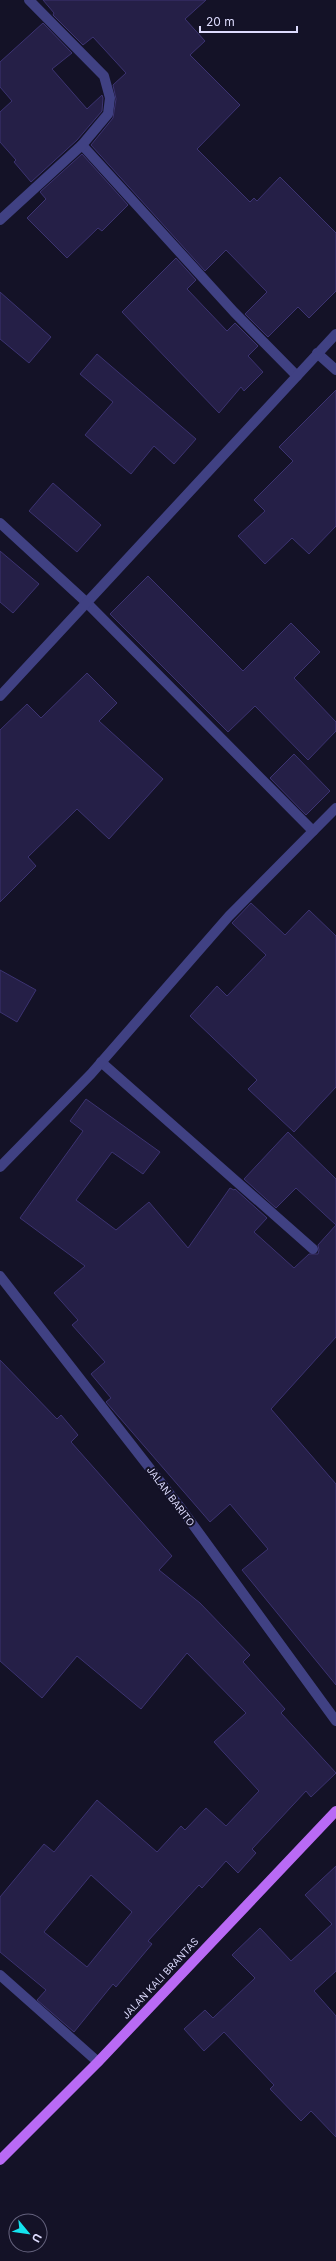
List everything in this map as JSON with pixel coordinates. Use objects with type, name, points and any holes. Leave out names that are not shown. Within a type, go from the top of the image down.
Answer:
[{"type":"main road","name":"JALAN KALI BRANTAS","points":[[0,2160],[98,2062],[336,1811]]},
{"type":"street","points":[[0,220],[82,145],[108,114],[110,98],[104,76],[29,0]]},
{"type":"street","points":[[82,145],[234,312],[297,376]]},
{"type":"street","points":[[0,696],[336,334]]},
{"type":"street","points":[[317,353],[336,370]]},
{"type":"street","points":[[0,523],[86,602],[313,831]]},
{"type":"street","points":[[0,1167],[101,1062],[229,916],[336,808]]},
{"type":"street","points":[[101,1062],[313,1249]]},
{"type":"street","name":"JALAN BARITO","points":[[0,1276],[180,1508],[336,1721]]},
{"type":"street","points":[[0,1975],[98,2062]]},
{"type":"building","points":[[43,0],[206,0],[185,19],[205,41],[190,55],[240,105],[197,149],[250,202],[254,198],[257,201],[280,177],[336,233],[336,291],[309,318],[298,307],[268,337],[245,314],[267,292],[226,250],[205,271],[91,145],[113,118],[116,99],[113,85],[126,73],[93,37],[83,45],[53,15],[54,13]]},
{"type":"building","points":[[43,23],[72,53],[52,69],[87,109],[102,95],[103,98],[102,111],[77,140],[31,182],[14,162],[16,160],[0,142],[0,112],[12,101],[0,87],[0,62]]},
{"type":"building","points":[[82,154],[128,205],[102,231],[98,228],[67,258],[27,218],[46,199],[40,192]]},
{"type":"building","points":[[176,258],[196,280],[187,289],[227,331],[235,323],[258,346],[248,356],[263,372],[244,391],[241,387],[219,413],[122,312]]},
{"type":"building","points":[[0,292],[51,337],[29,363],[0,339]]},
{"type":"building","points":[[97,354],[196,439],[174,464],[154,446],[131,474],[85,435],[113,402],[80,374]]},
{"type":"building","points":[[336,390],[336,526],[309,554],[292,538],[265,564],[238,536],[265,511],[254,500],[293,461],[279,447]]},
{"type":"building","points":[[53,483],[101,525],[77,552],[29,511]]},
{"type":"building","points":[[0,551],[39,584],[13,613],[0,602]]},
{"type":"building","points":[[148,576],[243,671],[291,623],[320,652],[294,678],[336,722],[336,731],[308,760],[255,706],[228,732],[110,614]]},
{"type":"building","points":[[87,673],[117,703],[99,721],[163,779],[109,839],[77,809],[28,857],[36,866],[0,902],[0,730],[27,704],[41,718]]},
{"type":"building","points":[[294,754],[330,791],[306,815],[270,778]]},
{"type":"building","points":[[251,903],[285,935],[309,910],[336,936],[336,1087],[294,1132],[248,1089],[257,1080],[190,1016],[217,986],[227,996],[266,955],[232,923]]},
{"type":"building","points":[[0,970],[36,990],[17,1022],[0,1012]]},
{"type":"building","points":[[86,1099],[160,1152],[143,1174],[112,1152],[76,1200],[116,1230],[149,1202],[188,1248],[230,1188],[235,1189],[267,1218],[254,1232],[294,1268],[309,1254],[318,1254],[318,1245],[336,1225],[336,1337],[271,1409],[336,1484],[336,1685],[242,1570],[268,1549],[230,1504],[210,1522],[106,1402],[111,1398],[91,1374],[105,1362],[72,1325],[78,1320],[54,1293],[85,1266],[20,1218],[83,1131],[70,1121]]},
{"type":"building","points":[[288,1132],[336,1179],[336,1225],[296,1188],[276,1208],[244,1179]]},
{"type":"building","points":[[0,1360],[57,1419],[61,1415],[78,1435],[71,1442],[172,1556],[159,1570],[200,1603],[250,1655],[243,1662],[285,1709],[281,1713],[336,1773],[311,1797],[306,1791],[252,1849],[256,1853],[238,1873],[226,1861],[202,1888],[199,1885],[148,1941],[152,1944],[116,1987],[113,1984],[74,2032],[37,2000],[46,1990],[0,1952],[0,1897],[44,1844],[54,1852],[97,1800],[157,1852],[181,1826],[185,1830],[206,1808],[226,1826],[259,1791],[214,1742],[246,1713],[187,1653],[141,1709],[77,1656],[42,1698],[0,1661]],"holes":[[[91,1875],[132,1912],[87,1967],[44,1932]]]},
{"type":"building","points":[[336,1866],[336,1971],[314,1991],[336,2016],[336,2137],[311,2111],[301,2121],[270,2089],[274,2085],[224,2032],[204,2051],[184,2029],[205,2010],[213,2018],[255,1978],[232,1955],[260,1928],[291,1961],[332,1924],[305,1895]]}]
